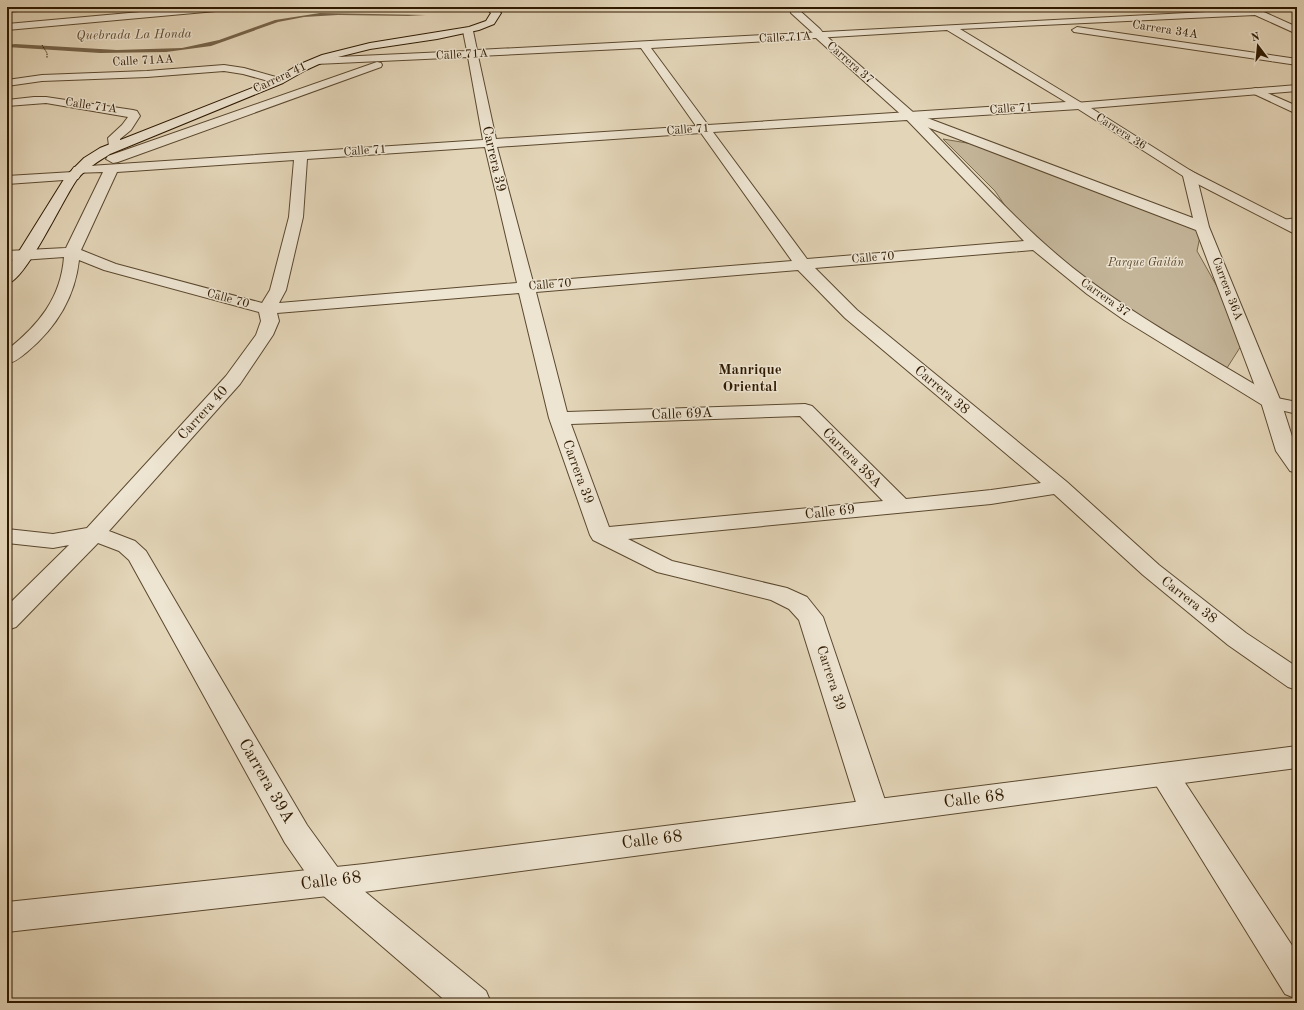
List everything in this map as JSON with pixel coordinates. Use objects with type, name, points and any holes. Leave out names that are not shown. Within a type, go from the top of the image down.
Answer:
[{"type":"street","points":[[7,28],[227,7]]},
{"type":"street","points":[[468,30],[493,20],[496,13],[490,7]]},
{"type":"street","points":[[594,7],[608,7]]},
{"type":"street","name":"Carrera 37","points":[[795,7],[794,12],[817,31],[820,36],[910,116],[1036,245],[1105,300],[1271,402],[1297,408]]},
{"type":"street","points":[[1250,10],[1297,31]]},
{"type":"street","name":"Calle 71A","points":[[316,61],[644,46],[1250,10]]},
{"type":"street","points":[[1270,19],[1290,18]]},
{"type":"street","name":"Carrera 34A","points":[[1030,23],[1297,62]]},
{"type":"street","name":"Carrera 36","points":[[949,27],[1079,105],[1189,174],[1297,230]]},
{"type":"street","name":"Carrera 39","points":[[468,30],[490,143],[559,418],[601,535],[665,567],[778,594],[798,603],[811,617],[874,812]]},
{"type":"street","name":"Carrera 41","points":[[7,278],[26,255],[78,171],[92,158],[115,146],[279,81],[316,61],[351,50],[468,30]]},
{"type":"street","name":"Carrera 38","points":[[644,46],[802,264],[851,314],[1059,486],[1151,570],[1238,639],[1297,680]]},
{"type":"street","name":"Carrera 41","points":[[78,171],[132,154],[394,58]]},
{"type":"street","name":"Calle 71AA","points":[[11,82],[55,77],[147,74],[224,68],[232,68],[279,81]]},
{"type":"street","points":[[8,104],[11,82]]},
{"type":"street","name":"Calle 71","points":[[7,180],[112,168],[1079,105],[1297,88]]},
{"type":"street","points":[[1256,91],[1297,110]]},
{"type":"street","name":"Calle 71A","points":[[8,104],[46,100],[133,114],[134,116],[127,127],[114,138],[115,146]]},
{"type":"street","name":"Carrera 37","points":[[910,116],[1202,227]]},
{"type":"street","points":[[267,309],[278,290],[296,217],[301,155]]},
{"type":"street","points":[[7,359],[44,326],[58,306],[72,267],[72,252],[112,168]]},
{"type":"street","name":"Carrera 36A","points":[[1189,174],[1202,227],[1271,402]]},
{"type":"street","name":"Calle 70","points":[[72,252],[110,267],[267,309],[1036,245]]},
{"type":"street","points":[[7,256],[72,252]]},
{"type":"street","name":"Carrera 40","points":[[7,621],[94,534],[233,380],[266,332],[270,322],[267,309]]},
{"type":"street","points":[[1271,402],[1286,451],[1297,467]]},
{"type":"street","name":"Calle 69A","points":[[559,418],[805,410]]},
{"type":"street","name":"Carrera 38A","points":[[805,410],[900,505]]},
{"type":"street","name":"Calle 69","points":[[601,535],[991,497],[1059,486]]},
{"type":"street","points":[[7,536],[53,541],[94,534]]},
{"type":"street","name":"Carrera 39A","points":[[94,534],[127,546],[138,556],[296,834],[330,882],[474,1003]]},
{"type":"street","name":"Calle 68","points":[[7,917],[330,882],[1297,757]]},
{"type":"street","points":[[1164,774],[1297,983]]},
{"type":"lane","points":[[1282,223],[1297,221]]},
{"type":"green space","name":"Parque Gaitán","points":[[943,139],[991,147],[1202,227],[1197,251],[1246,338],[1227,368],[1130,316],[1023,232],[995,191]]},
{"type":"waterway","points":[[7,12],[73,7]]},
{"type":"waterway","name":"Quebrada La Honda","points":[[7,46],[60,50],[133,52],[166,51],[209,45],[265,24],[288,18],[320,14],[424,15]]},
{"type":"district","name":"Manrique Oriental","points":[[750,378]]}]
